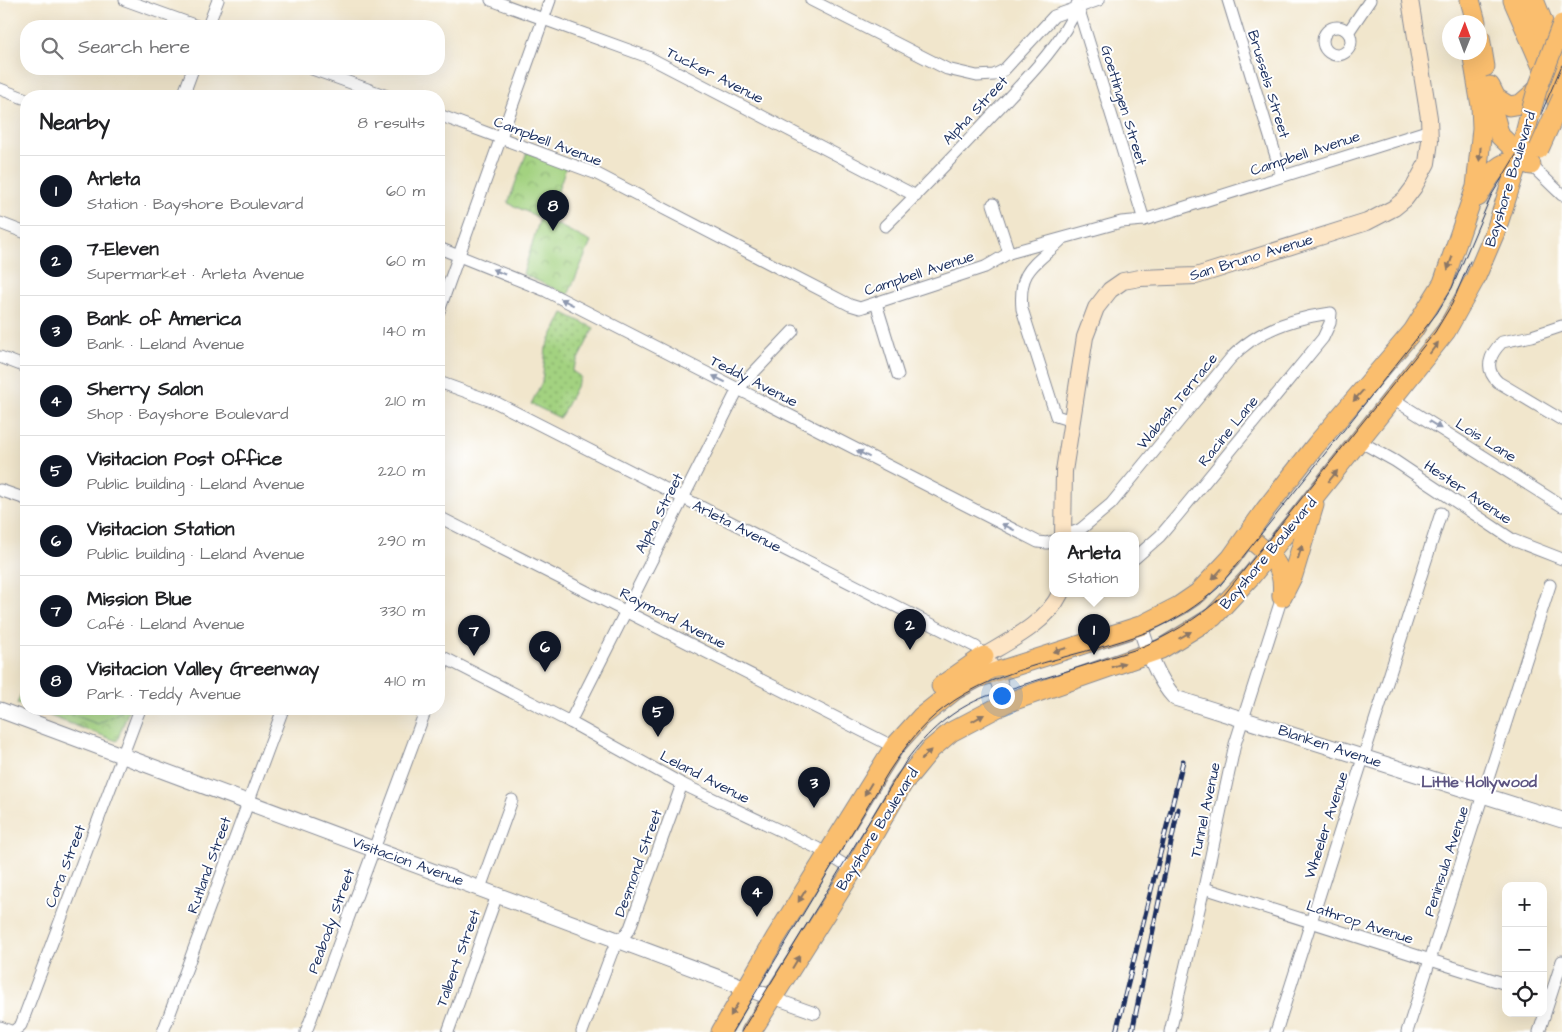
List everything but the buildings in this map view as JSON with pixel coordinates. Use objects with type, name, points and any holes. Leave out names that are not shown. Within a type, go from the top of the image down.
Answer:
[{"type":"highway","points":[[1514,0],[1562,110]]},
{"type":"highway","points":[[1533,0],[1562,74]]},
{"type":"main road","name":"San Bruno Avenue","points":[[1064,532],[1064,471],[1088,326],[1096,308],[1115,286],[1140,278],[1196,276],[1381,216],[1405,199],[1422,174],[1430,152],[1430,130],[1410,0]]},
{"type":"main road","points":[[1468,0],[1468,15]]},
{"type":"main road","points":[[1468,0],[1473,15]]},
{"type":"main road","name":"Bayshore Boulevard","points":[[751,1032],[853,870],[890,803],[916,765],[951,732],[1006,703],[1150,654],[1190,633],[1213,617],[1232,599],[1361,442],[1434,348],[1456,316],[1488,251],[1505,202],[1527,157],[1528,122],[1537,90],[1562,24]]},
{"type":"main road","name":"Bayshore Boulevard","points":[[721,1032],[894,747],[921,717],[989,664],[1140,626],[1179,606],[1198,593],[1231,558],[1316,445],[1385,365],[1424,315],[1443,283],[1466,217],[1479,169],[1482,128],[1481,106],[1473,60]]},
{"type":"main road","points":[[1484,60],[1496,129],[1504,142],[1527,157]]},
{"type":"main road","points":[[1488,80],[1496,98],[1509,106],[1521,104],[1537,90]]},
{"type":"main road","points":[[1466,217],[1495,170],[1509,160],[1527,157],[1562,98]]},
{"type":"main road","points":[[1282,598],[1293,575],[1317,496]]},
{"type":"main road","points":[[1247,536],[1269,554],[1278,565],[1283,577],[1282,598]]},
{"type":"main road","points":[[1006,703],[989,664],[1036,623],[1056,603],[1059,597]]},
{"type":"street","points":[[125,0],[180,20]]},
{"type":"street","points":[[210,20],[218,0]]},
{"type":"street","name":"Tucker Avenue","points":[[491,0],[648,57],[916,196]]},
{"type":"street","points":[[445,293],[502,139],[550,0]]},
{"type":"street","points":[[811,0],[947,69],[977,76],[994,75],[1004,70],[1054,16],[1075,2],[1099,0]]},
{"type":"street","name":"Brussels Street","points":[[1228,0],[1282,176]]},
{"type":"street","points":[[1349,30],[1370,0]]},
{"type":"street","name":"Alpha Street","points":[[885,226],[916,196],[1028,75],[1070,24],[1075,2]]},
{"type":"street","name":"Goettingen Street","points":[[1075,2],[1144,220]]},
{"type":"street","points":[[186,90],[191,75]]},
{"type":"street","points":[[329,75],[370,90]]},
{"type":"street","points":[[0,89],[20,97]]},
{"type":"street","name":"Campbell Avenue","points":[[445,118],[597,174],[850,305],[860,308],[985,267],[1008,253],[1121,222],[1144,220],[1430,130]]},
{"type":"street","points":[[1527,157],[1562,195]]},
{"type":"street","points":[[993,204],[1008,253]]},
{"type":"street","points":[[0,223],[20,231]]},
{"type":"street","points":[[1061,240],[1030,268],[1022,288],[1021,298],[1022,309],[1056,416],[1072,421]]},
{"type":"street","name":"Teddy Avenue","points":[[445,250],[546,291],[1038,542],[1049,543]]},
{"type":"street","points":[[876,302],[898,375]]},
{"type":"street","name":"Wabash Terrace","points":[[1072,532],[1089,523],[1111,504],[1239,349],[1261,333],[1273,328],[1316,315],[1332,314]]},
{"type":"street","name":"Racine Lane","points":[[1139,554],[1160,536],[1177,516],[1323,338],[1332,314]]},
{"type":"street","points":[[1562,326],[1532,336],[1502,342],[1490,358],[1490,372],[1498,382],[1562,420]]},
{"type":"street","name":"Alpha Street","points":[[570,722],[738,389],[793,332]]},
{"type":"street","points":[[0,357],[20,365]]},
{"type":"street","name":"Arleta Avenue","points":[[445,384],[497,403],[976,648],[989,664]]},
{"type":"street","name":"Lois Lane","points":[[1394,399],[1562,506]]},
{"type":"street","name":"Hester Avenue","points":[[1361,442],[1395,461],[1513,540],[1562,559]]},
{"type":"street","points":[[0,490],[20,497]]},
{"type":"street","name":"Wheeler Avenue","points":[[1276,1032],[1441,513]]},
{"type":"street","name":"Raymond Avenue","points":[[445,519],[894,747]]},
{"type":"street","name":"Peninsula Avenue","points":[[1408,1032],[1550,585]]},
{"type":"street","name":"Tunnel Avenue","points":[[1170,1032],[1242,718],[1282,598]]},
{"type":"street","name":"Blanken Avenue","points":[[1140,626],[1150,654],[1168,691],[1175,698],[1364,756],[1562,820]]},
{"type":"street","name":"Leland Avenue","points":[[445,659],[570,722],[682,784],[828,854],[853,870]]},
{"type":"street","name":"Visitacion Avenue","points":[[0,710],[622,940],[815,1014]]},
{"type":"street","name":"Cora Street","points":[[13,1032],[21,1025],[138,715]]},
{"type":"street","name":"Rutland Street","points":[[163,1032],[281,715]]},
{"type":"street","name":"Peabody Street","points":[[306,1032],[424,715]]},
{"type":"street","name":"Desmond Street","points":[[582,1032],[612,952],[630,928],[682,784]]},
{"type":"street","name":"Talbert Street","points":[[480,888],[512,800]]},
{"type":"street","name":"Lathrop Avenue","points":[[1204,888],[1502,983]]},
{"type":"street","name":"Talbert Street","points":[[448,1032],[498,895]]},
{"type":"street","points":[[1562,961],[1547,997],[1562,1002]]},
{"type":"street","points":[[1539,1032],[1542,1017]]},
{"type":"street","points":[[0,1027],[13,1032]]},
{"type":"green space","points":[[527,152],[566,167],[548,220],[591,242],[568,295],[523,274],[540,218],[508,203]]},
{"type":"green space","points":[[563,313],[594,328],[572,371],[581,377],[560,418],[531,404],[542,382],[546,348]]},
{"type":"green space","points":[[47,715],[127,715],[117,741]]},
{"type":"green space","points":[[73,715],[114,715],[98,724]]},
{"type":"tram line","points":[[732,1032],[889,771],[907,745],[928,722],[944,708],[967,693],[991,681],[1017,671],[1150,631],[1186,612],[1218,588],[1437,313],[1452,288],[1491,196],[1541,114],[1562,65]]},
{"type":"tram line","points":[[741,1032],[906,761],[923,740],[952,715],[975,701],[1147,645],[1182,627],[1224,595],[1435,332],[1452,304],[1470,261]]},
{"type":"railway","points":[[1116,1032],[1183,761]]},
{"type":"railway","points":[[1132,1032],[1178,809]]},
{"type":"place","name":"Visitacion Valley Greenway","points":[[553,231]]},
{"type":"place","name":"7-Eleven","points":[[910,650]]},
{"type":"place","name":"Arleta","points":[[1094,655]]},
{"type":"place","name":"Mission Blue","points":[[474,656]]},
{"type":"place","name":"Visitacion Station","points":[[545,672]]},
{"type":"place","name":"Visitacion Post Office","points":[[658,737]]},
{"type":"place","name":"Bank of America","points":[[814,808]]},
{"type":"place","name":"Sherry Salon","points":[[757,917]]},
{"type":"district","name":"Little Hollywood","points":[[1479,781]]}]
